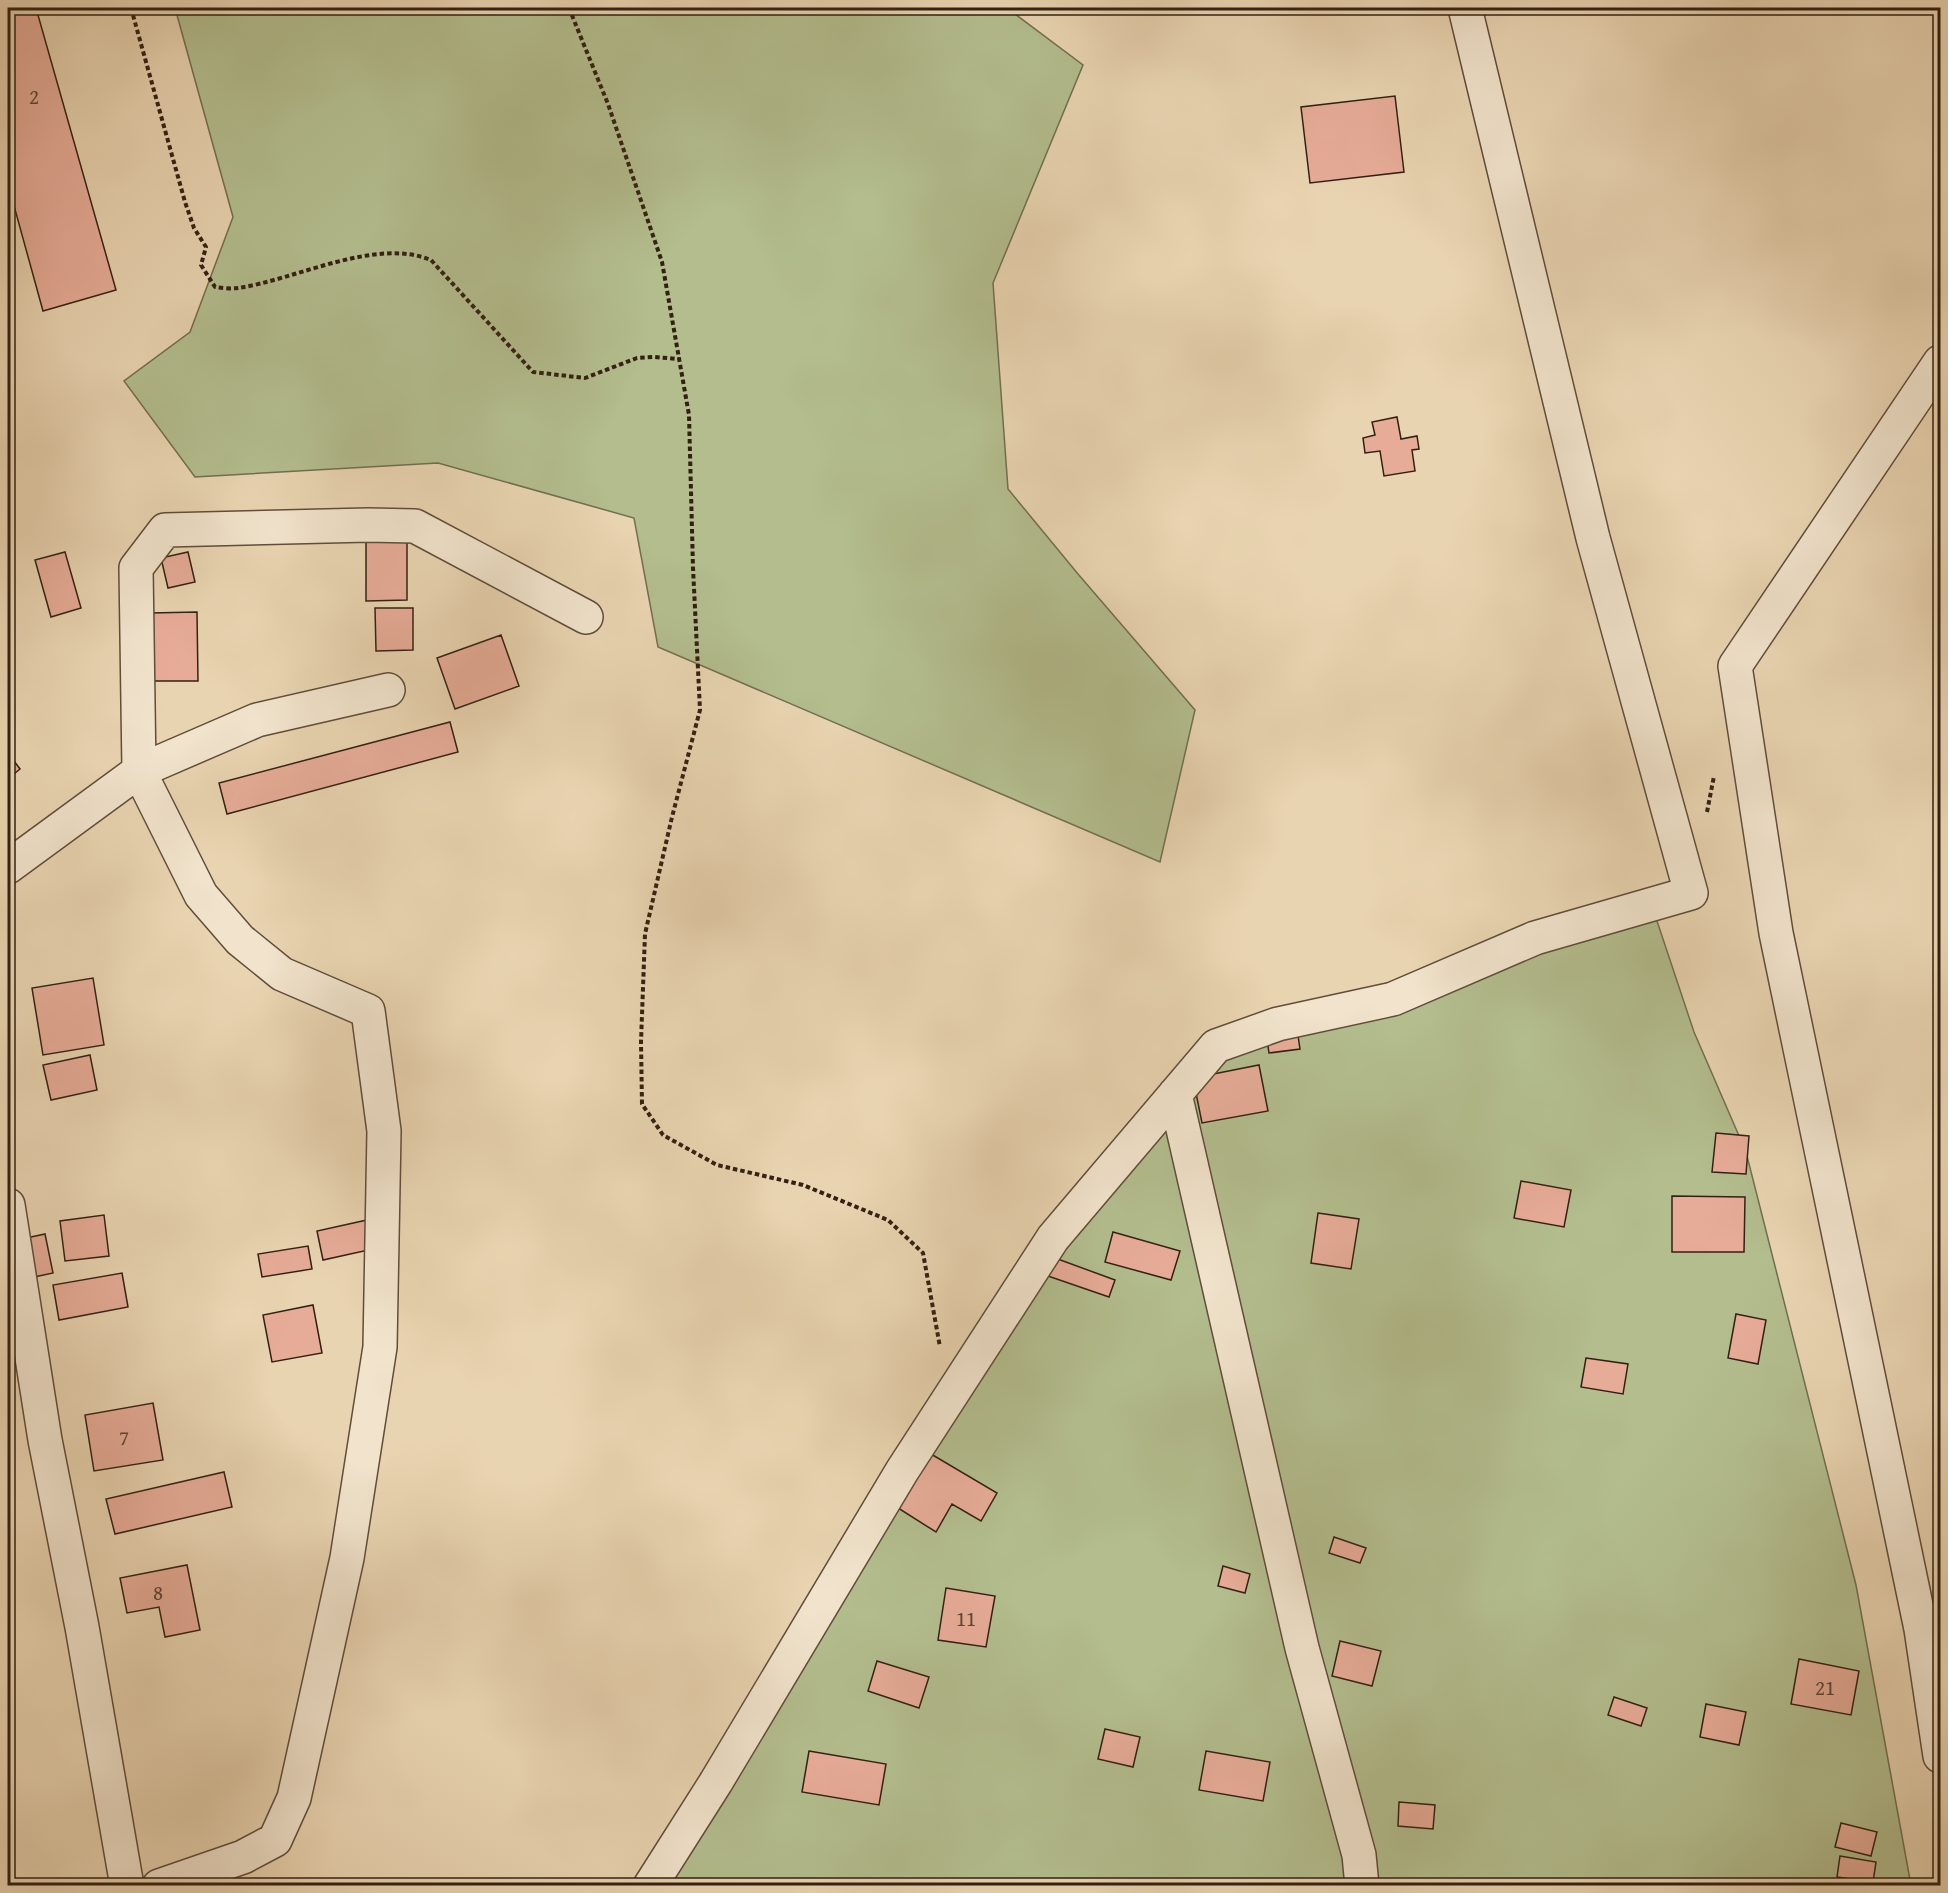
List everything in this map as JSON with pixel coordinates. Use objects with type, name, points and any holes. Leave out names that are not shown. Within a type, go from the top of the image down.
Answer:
[{"type":"street","points":[[650,1886],[716,1782],[902,1471],[1053,1238],[1216,1046],[1278,1024],[1393,999],[1535,938],[1691,893],[1593,538],[1465,8]]},
{"type":"street","points":[[1941,362],[1735,666],[1776,933],[1921,1629],[1941,1756]]},
{"type":"street","points":[[159,1886],[243,1857],[274,1839],[294,1798],[347,1557],[380,1347],[384,1131],[368,1011],[282,974],[240,940],[201,895],[139,771],[136,568],[165,530],[415,526],[586,616]]},
{"type":"street","points":[[8,867],[139,771],[257,720],[388,690]]},
{"type":"street","points":[[1175,1094],[1302,1648],[1359,1855],[1362,1886]]},
{"type":"street","points":[[8,1205],[45,1440],[82,1627],[127,1886]]},
{"type":"path","points":[[130,8],[185,202],[194,228],[206,247],[201,266],[215,287],[237,288],[336,261],[383,254],[417,255],[431,261],[532,372],[585,378],[637,358],[679,359]]},
{"type":"path","points":[[569,8],[608,104],[662,262],[689,415],[700,711],[672,817],[645,934],[641,1042],[642,1104],[663,1135],[717,1165],[803,1185],[888,1220],[923,1253],[941,1353]]},
{"type":"path","points":[[1706,814],[1715,768]]},
{"type":"green space","points":[[175,8],[1007,8],[1083,65],[993,283],[1008,489],[1195,710],[1160,862],[658,647],[634,518],[438,463],[195,477],[124,381],[190,332],[233,217]]},
{"type":"green space","points":[[1654,912],[1694,1032],[1746,1152],[1856,1585],[1911,1885],[650,1886],[971,1346],[1230,1033],[1407,989],[1560,913]]},
{"type":"building","points":[[8,8],[36,8],[116,290],[43,311],[8,184]]},
{"type":"building","points":[[1395,96],[1404,172],[1310,183],[1301,107]]},
{"type":"building","points":[[1397,417],[1401,439],[1417,436],[1419,449],[1412,450],[1415,471],[1384,476],[1380,451],[1365,453],[1363,438],[1375,435],[1372,422]]},
{"type":"building","points":[[366,533],[407,533],[407,600],[366,601]]},
{"type":"building","points":[[65,552],[81,608],[51,617],[35,560]]},
{"type":"building","points":[[188,552],[195,582],[168,588],[161,558]]},
{"type":"building","points":[[375,608],[413,608],[413,650],[376,651]]},
{"type":"building","points":[[197,612],[198,681],[152,681],[150,613]]},
{"type":"building","points":[[501,635],[519,686],[455,709],[437,658]]},
{"type":"building","points":[[450,722],[458,752],[227,814],[219,783]]},
{"type":"building","points":[[8,753],[20,769],[8,779]]},
{"type":"building","points":[[93,978],[104,1045],[43,1055],[32,988]]},
{"type":"building","points":[[1297,1029],[1300,1049],[1269,1053],[1266,1033]]},
{"type":"building","points":[[90,1055],[97,1090],[51,1100],[43,1065]]},
{"type":"building","points":[[1259,1065],[1268,1111],[1202,1123],[1193,1078]]},
{"type":"building","points":[[1716,1133],[1749,1136],[1746,1174],[1712,1172]]},
{"type":"building","points":[[1521,1181],[1571,1190],[1564,1227],[1514,1218]]},
{"type":"building","points":[[1672,1196],[1745,1197],[1744,1252],[1672,1252]]},
{"type":"building","points":[[1318,1213],[1359,1219],[1351,1269],[1311,1263]]},
{"type":"building","points":[[104,1215],[109,1256],[65,1261],[60,1221]]},
{"type":"building","points":[[367,1220],[373,1249],[323,1260],[317,1231]]},
{"type":"building","points":[[1113,1232],[1180,1251],[1171,1280],[1105,1262]]},
{"type":"building","points":[[45,1234],[53,1273],[25,1279],[17,1240]]},
{"type":"building","points":[[308,1246],[312,1269],[262,1277],[258,1254]]},
{"type":"building","points":[[1055,1258],[1115,1280],[1109,1297],[1048,1276]]},
{"type":"building","points":[[122,1273],[128,1307],[59,1320],[53,1285]]},
{"type":"building","points":[[313,1305],[322,1353],[272,1362],[263,1315]]},
{"type":"building","points":[[1736,1314],[1766,1320],[1758,1364],[1728,1358]]},
{"type":"building","points":[[1586,1358],[1628,1364],[1623,1394],[1581,1387]]},
{"type":"building","points":[[153,1403],[163,1460],[94,1471],[85,1415]]},
{"type":"building","points":[[931,1454],[997,1493],[981,1521],[952,1504],[936,1532],[898,1508]]},
{"type":"building","points":[[224,1472],[232,1507],[115,1534],[106,1499]]},
{"type":"building","points":[[1334,1537],[1366,1548],[1360,1563],[1329,1553]]},
{"type":"building","points":[[187,1565],[200,1630],[165,1637],[159,1607],[127,1613],[120,1578]]},
{"type":"building","points":[[1223,1566],[1250,1574],[1245,1593],[1218,1586]]},
{"type":"building","points":[[946,1588],[995,1596],[986,1647],[938,1640]]},
{"type":"building","points":[[1340,1641],[1381,1651],[1372,1686],[1332,1676]]},
{"type":"building","points":[[1799,1659],[1859,1671],[1851,1715],[1791,1704]]},
{"type":"building","points":[[877,1661],[929,1677],[919,1708],[868,1691]]},
{"type":"building","points":[[1614,1697],[1647,1708],[1641,1726],[1608,1715]]},
{"type":"building","points":[[1706,1704],[1746,1712],[1739,1745],[1700,1737]]},
{"type":"building","points":[[1105,1729],[1140,1737],[1133,1767],[1098,1759]]},
{"type":"building","points":[[809,1751],[886,1764],[879,1805],[802,1792]]},
{"type":"building","points":[[1206,1751],[1270,1762],[1263,1801],[1199,1790]]},
{"type":"building","points":[[1399,1802],[1435,1805],[1433,1829],[1398,1826]]},
{"type":"building","points":[[1841,1823],[1877,1832],[1871,1856],[1835,1847]]},
{"type":"building","points":[[1840,1856],[1876,1862],[1873,1882],[1837,1877]]}]
